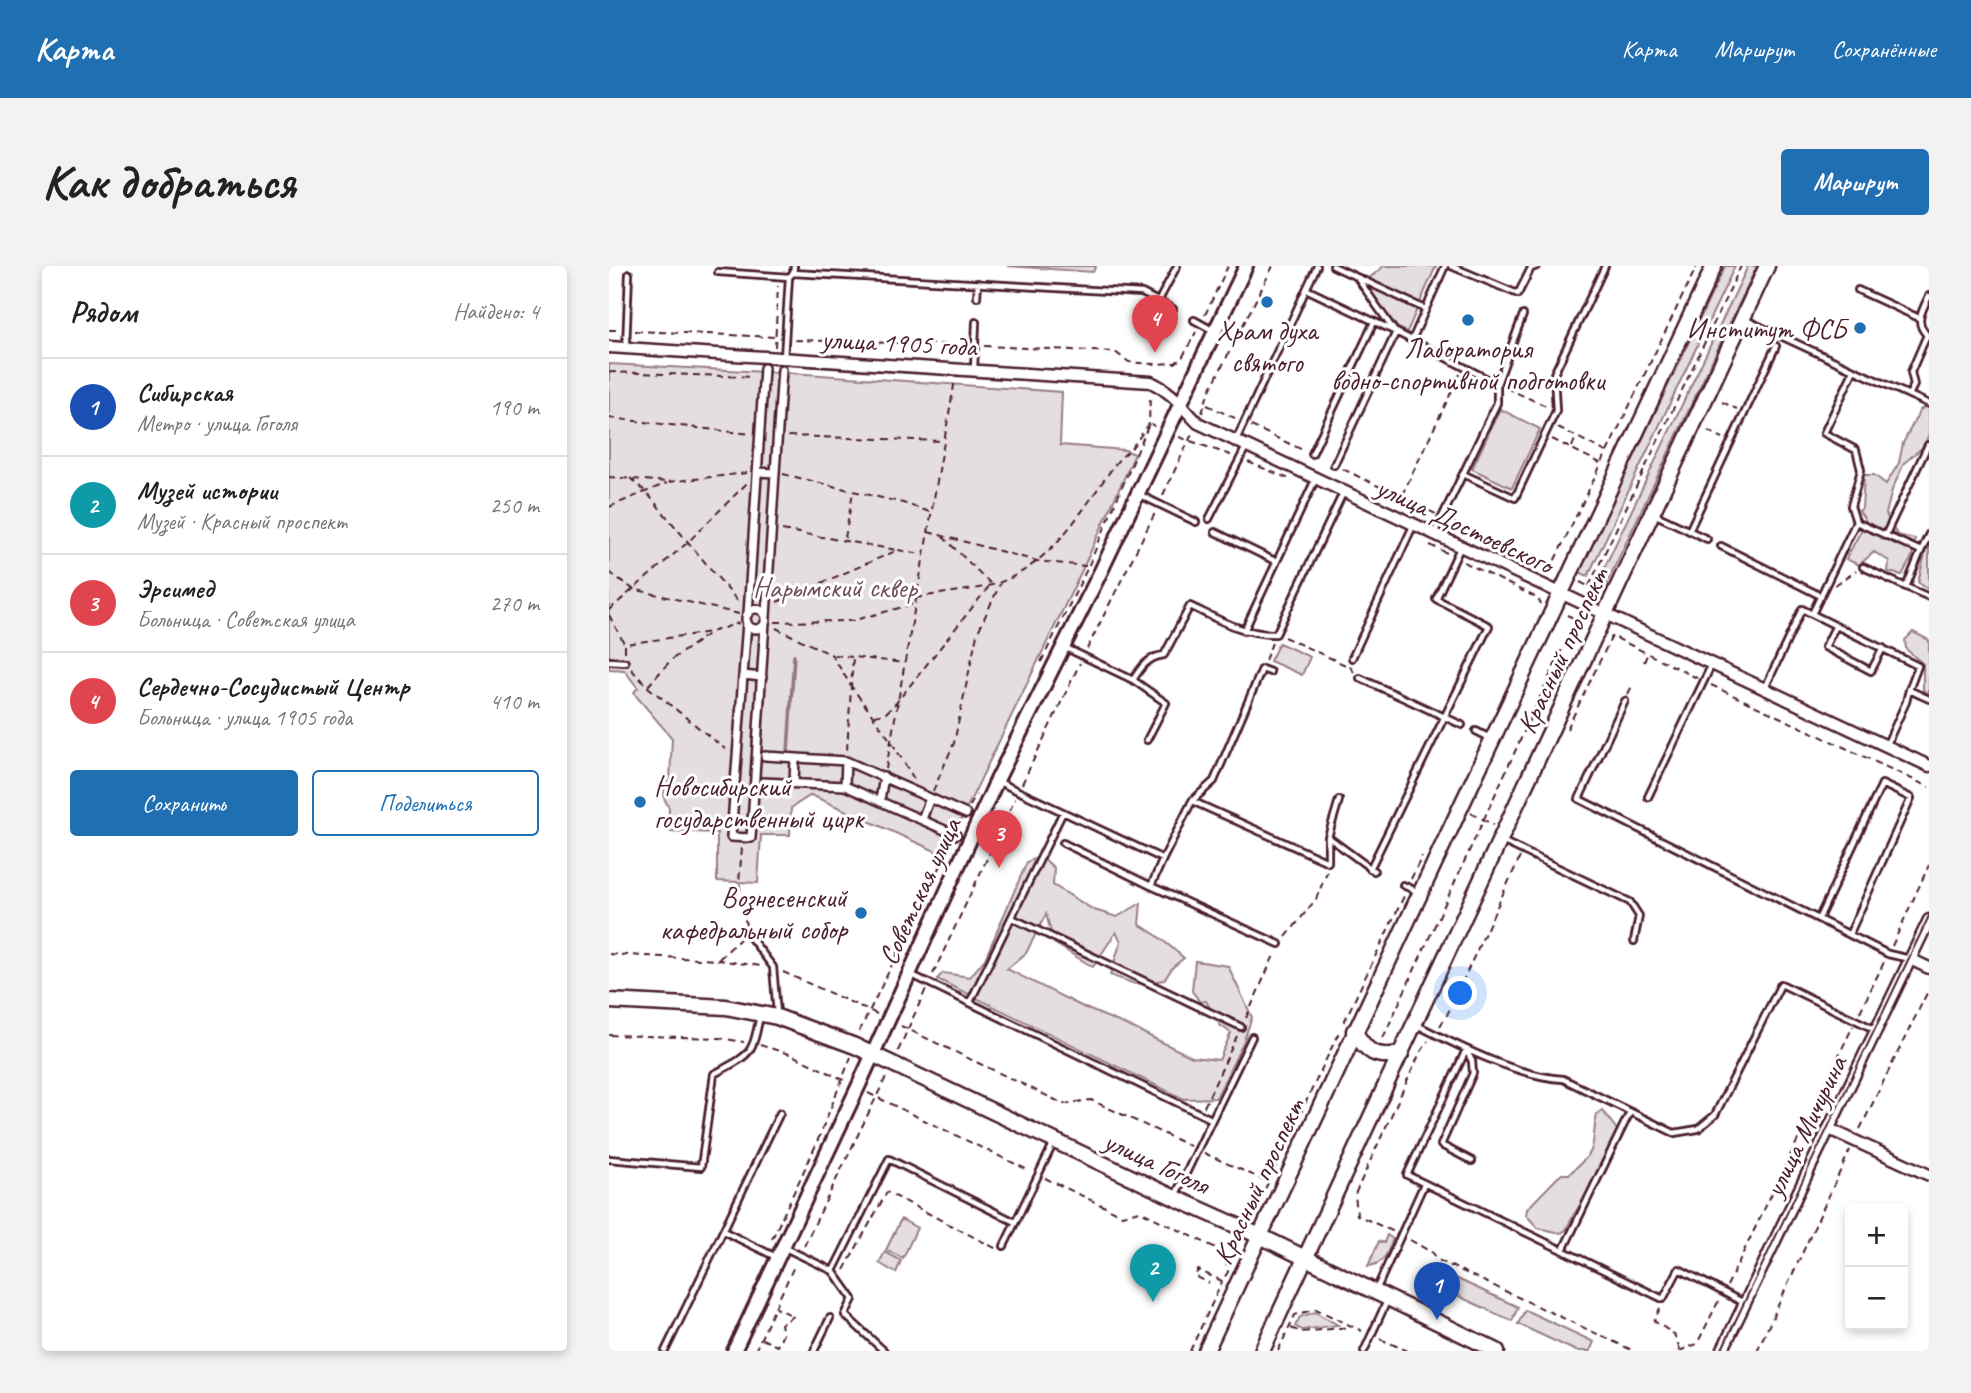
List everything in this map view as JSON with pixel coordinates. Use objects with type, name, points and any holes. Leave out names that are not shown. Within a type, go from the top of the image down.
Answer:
[{"type":"main road","name":"Красный проспект","points":[[1206,1351],[1354,1031],[1410,888],[1459,808],[1714,266]]},
{"type":"main road","name":"Красный проспект","points":[[1262,1351],[1767,266]]},
{"type":"main road","name":"улица Гоголя","points":[[609,1001],[726,1007],[777,1017],[855,1046],[1260,1236],[1497,1351]]},
{"type":"main road","points":[[1354,1031],[1366,1049],[1382,1057],[1401,1054]]},
{"type":"street","name":"Советская улица","points":[[734,1351],[775,1252],[858,1087],[997,780],[1139,494],[1246,266]]},
{"type":"street","name":"улица 1905 года","points":[[609,348],[1151,382],[1166,389],[1181,402]]},
{"type":"street","points":[[764,368],[731,837],[751,838],[782,370]]},
{"type":"street","name":"улица Достоевского","points":[[1181,402],[1198,423],[1313,483],[1344,492],[1411,530],[1434,535],[1458,552],[1560,594],[1929,766]]},
{"type":"street","points":[[757,472],[775,472]]},
{"type":"street","points":[[753,527],[772,527]]},
{"type":"street","points":[[747,618],[758,610],[765,621]]},
{"type":"street","points":[[747,618],[750,627],[756,629],[762,627],[765,621]]},
{"type":"street","points":[[743,676],[762,677]]},
{"type":"street","points":[[765,756],[846,761],[966,814]]},
{"type":"street","points":[[794,783],[795,759]]},
{"type":"street","points":[[845,786],[846,761]]},
{"type":"street","points":[[880,800],[884,777]]},
{"type":"street","points":[[764,782],[845,786],[956,835]]},
{"type":"street","points":[[922,819],[927,797]]},
{"type":"street","name":"улица Мичурина","points":[[1722,1351],[1929,920]]},
{"type":"street","points":[[1910,959],[1929,968]]},
{"type":"street","points":[[1829,1129],[1929,1175]]},
{"type":"lane","points":[[1158,302],[1177,266]]},
{"type":"lane","points":[[1235,442],[1317,266]]},
{"type":"lane","points":[[1333,266],[1425,309]]},
{"type":"lane","points":[[1412,340],[1445,266]]},
{"type":"lane","points":[[1451,266],[1518,294],[1531,268],[1537,266]]},
{"type":"lane","points":[[1463,474],[1515,498],[1556,411],[1554,374],[1605,266]]},
{"type":"lane","points":[[718,272],[792,272],[1142,293],[1173,309]]},
{"type":"lane","points":[[784,358],[792,272]]},
{"type":"lane","points":[[626,348],[629,274]]},
{"type":"lane","points":[[1356,277],[1396,332]]},
{"type":"lane","points":[[977,297],[978,283]]},
{"type":"lane","points":[[1858,289],[1919,318]]},
{"type":"lane","points":[[1308,290],[1497,384]]},
{"type":"lane","points":[[1909,395],[1914,385],[1911,372],[1927,335],[1920,328],[1919,318],[1929,296]]},
{"type":"lane","points":[[1434,535],[1497,403],[1497,384],[1523,315]]},
{"type":"lane","points":[[1744,319],[1929,404]]},
{"type":"lane","points":[[1194,320],[1215,331]]},
{"type":"lane","points":[[974,369],[976,322]]},
{"type":"lane","points":[[1312,454],[1374,322]]},
{"type":"lane","points":[[1334,465],[1396,332]]},
{"type":"lane","points":[[1689,531],[1776,346]]},
{"type":"lane","points":[[1812,614],[1856,522],[1851,506],[1861,470],[1856,450],[1824,433],[1854,370]]},
{"type":"lane","points":[[1885,536],[1927,445]]},
{"type":"lane","points":[[1209,519],[1246,447]]},
{"type":"lane","points":[[1244,631],[1313,483]]},
{"type":"lane","points":[[1133,680],[1148,660],[1164,655],[1190,606],[1244,631],[1276,634],[1344,492]]},
{"type":"lane","points":[[1139,494],[1196,522]]},
{"type":"lane","points":[[1652,513],[1707,539]]},
{"type":"lane","points":[[1856,522],[1921,551]]},
{"type":"lane","points":[[1352,658],[1411,530]]},
{"type":"lane","points":[[1215,532],[1275,561]]},
{"type":"lane","points":[[1906,587],[1929,534]]},
{"type":"lane","points":[[1721,546],[1822,595]]},
{"type":"lane","points":[[1328,837],[1372,870],[1489,626],[1436,599],[1458,552]]},
{"type":"lane","points":[[1863,567],[1929,597]]},
{"type":"lane","points":[[1764,690],[1802,609],[1918,666],[1906,702],[1886,746]]},
{"type":"lane","points":[[1835,627],[1825,647],[1871,671],[1883,649]]},
{"type":"lane","points":[[1064,647],[1133,680],[1166,703],[1147,740]]},
{"type":"lane","points":[[609,661],[625,662]]},
{"type":"lane","points":[[1648,797],[1712,665]]},
{"type":"lane","points":[[1151,886],[1192,801],[1214,781],[1262,669],[1270,672]]},
{"type":"lane","points":[[1360,678],[1462,725]]},
{"type":"lane","points":[[1909,690],[1929,699]]},
{"type":"lane","points":[[1625,701],[1579,799],[1888,954],[1910,959]]},
{"type":"lane","points":[[1476,731],[1491,738]]},
{"type":"lane","points":[[997,780],[1163,859]]},
{"type":"lane","points":[[1819,918],[1882,784],[1911,798],[1850,933]]},
{"type":"lane","points":[[1192,801],[1328,862],[1328,837],[1339,800]]},
{"type":"lane","points":[[970,1002],[1063,812]]},
{"type":"lane","points":[[1504,836],[1523,851],[1630,902],[1639,916],[1634,941]]},
{"type":"lane","points":[[1063,843],[1279,944]]},
{"type":"lane","points":[[1011,918],[1241,1027]]},
{"type":"lane","points":[[747,933],[773,967],[777,1017]]},
{"type":"lane","points":[[908,973],[1211,1119]]},
{"type":"lane","points":[[1415,1024],[1466,1050],[1547,1078],[1563,1079],[1674,1133],[1698,1129],[1715,1115],[1781,984],[1876,1030]]},
{"type":"lane","points":[[609,1159],[701,1167],[714,1074],[741,1059],[754,1044],[760,1014]]},
{"type":"lane","points":[[1175,1198],[1196,1149],[1252,1037]]},
{"type":"lane","points":[[1466,1050],[1472,1061],[1473,1073],[1441,1145],[1472,1160]]},
{"type":"lane","points":[[1466,1050],[1407,1175],[1663,1299],[1679,1269],[1745,1303]]},
{"type":"lane","points":[[1563,1250],[1630,1112]]},
{"type":"lane","points":[[664,1351],[781,1113]]},
{"type":"lane","points":[[1004,1246],[1054,1141]]},
{"type":"lane","points":[[833,1271],[889,1159],[1016,1222]]},
{"type":"lane","points":[[1364,1351],[1372,1336],[1381,1296],[1401,1235],[1424,1184]]},
{"type":"lane","points":[[723,1231],[775,1252],[799,1255],[833,1271],[853,1299],[845,1315],[884,1351]]},
{"type":"lane","points":[[814,1351],[830,1318]]},
{"type":"path","points":[[609,330],[1115,352],[1129,362],[1175,363],[1182,358],[1201,324],[1228,266]]},
{"type":"path","points":[[755,1351],[893,1063],[1019,790],[1198,423],[1208,394],[1273,266]]},
{"type":"path","points":[[1334,465],[1551,568],[1697,266]]},
{"type":"path","points":[[1589,586],[1741,266]]},
{"type":"path","points":[[1182,358],[1186,365]]},
{"type":"path","points":[[1401,497],[1464,367]]},
{"type":"path","points":[[609,372],[731,375],[764,379]]},
{"type":"path","points":[[884,777],[955,380]]},
{"type":"path","points":[[1497,384],[1556,411]]},
{"type":"path","points":[[1205,390],[1208,394]]},
{"type":"path","points":[[1039,666],[1088,567],[1149,424],[1150,394]]},
{"type":"path","points":[[1722,402],[1744,413]]},
{"type":"path","points":[[1206,404],[1312,454]]},
{"type":"path","points":[[916,597],[1000,583],[1037,561],[1060,540],[1119,458],[1130,450],[1149,424]]},
{"type":"path","points":[[1551,424],[1607,452]]},
{"type":"path","points":[[1708,431],[1731,442]]},
{"type":"path","points":[[1545,435],[1601,463]]},
{"type":"path","points":[[1571,448],[1576,437]]},
{"type":"path","points":[[1189,441],[1313,483]]},
{"type":"path","points":[[609,477],[668,482],[757,472]]},
{"type":"path","points":[[609,610],[687,544],[757,472]]},
{"type":"path","points":[[775,472],[903,503],[931,513]]},
{"type":"path","points":[[631,478],[647,493],[747,618]]},
{"type":"path","points":[[609,507],[668,482]]},
{"type":"path","points":[[844,540],[853,491]]},
{"type":"path","points":[[772,527],[923,554]]},
{"type":"path","points":[[1411,530],[1458,552],[1537,598],[1541,603]]},
{"type":"path","points":[[926,532],[1037,561],[1088,567]]},
{"type":"path","points":[[940,534],[991,584]]},
{"type":"path","points":[[766,607],[898,550]]},
{"type":"path","points":[[1822,595],[1863,567]]},
{"type":"path","points":[[609,572],[633,589],[747,618]]},
{"type":"path","points":[[1576,580],[1602,593]]},
{"type":"path","points":[[927,797],[954,743],[977,634],[1000,583]]},
{"type":"path","points":[[874,716],[885,714],[896,703],[991,584]]},
{"type":"path","points":[[765,621],[851,621],[915,604]]},
{"type":"path","points":[[1563,613],[1584,623]]},
{"type":"path","points":[[609,615],[625,644],[625,662],[648,687],[725,749]]},
{"type":"path","points":[[625,644],[711,632],[747,618]]},
{"type":"path","points":[[1383,1038],[1576,619]]},
{"type":"path","points":[[765,621],[832,655],[905,663]]},
{"type":"path","points":[[648,687],[671,660],[711,632]]},
{"type":"path","points":[[1266,654],[1276,634],[1350,667],[1360,678]]},
{"type":"path","points":[[1564,736],[1612,636]]},
{"type":"path","points":[[1644,662],[1647,654]]},
{"type":"path","points":[[832,655],[927,797]]},
{"type":"path","points":[[846,761],[853,657]]},
{"type":"path","points":[[1786,720],[1929,787]]},
{"type":"path","points":[[966,814],[979,789]]},
{"type":"path","points":[[1459,808],[1483,819],[1504,836]]},
{"type":"path","points":[[775,1252],[869,1011],[956,835]]},
{"type":"path","points":[[718,960],[747,933],[739,882],[742,838]]},
{"type":"path","points":[[1258,1194],[1262,1195],[1410,888],[1425,851]]},
{"type":"path","points":[[1523,851],[1447,1015],[1419,1055],[1361,1187],[1355,1194],[1357,1215],[1401,1235],[1433,1253],[1438,1260],[1634,1351]]},
{"type":"path","points":[[1200,1114],[1279,944],[1317,899],[1327,875],[1328,862]]},
{"type":"path","points":[[1663,1299],[1654,1321],[1674,1334],[1679,1351],[1697,1344],[1929,865]]},
{"type":"path","points":[[609,954],[718,960],[773,967],[1064,1104],[1091,1100],[1268,1182]]},
{"type":"path","points":[[1757,1351],[1854,1140],[1929,989]]},
{"type":"path","points":[[609,1035],[719,1038],[792,1055],[1122,1215],[1140,1211],[1224,1252],[1228,1272],[1189,1351]]},
{"type":"path","points":[[844,1270],[887,1192],[998,1249],[1004,1246]]},
{"type":"path","points":[[1378,1225],[1381,1218]]},
{"type":"path","points":[[1209,1283],[1195,1276],[1199,1270],[1222,1281]]},
{"type":"path","points":[[761,1338],[778,1346],[783,1334],[781,1324],[794,1316],[775,1308]]},
{"type":"path","points":[[1278,1351],[1295,1315],[1316,1309],[1408,1351]]},
{"type":"path","points":[[1289,1327],[1301,1332],[1352,1327]]},
{"type":"green space","points":[[1007,266],[1096,266],[1093,272]]},
{"type":"green space","points":[[1383,266],[1436,266],[1407,332],[1398,328],[1364,285]]},
{"type":"green space","points":[[1725,266],[1735,266],[1588,576],[1579,572]]},
{"type":"green space","points":[[1748,266],[1757,266],[1606,585],[1598,581]]},
{"type":"green space","name":"Нарымский сквер","points":[[609,364],[806,374],[1062,392],[1060,445],[1125,450],[1135,454],[1084,566],[944,855],[811,795],[791,808],[790,835],[761,835],[758,883],[717,881],[717,833],[668,831],[669,808],[664,798],[665,785],[670,780],[672,738],[637,697],[634,692],[638,688],[624,670],[609,669]]},
{"type":"green space","points":[[1929,404],[1929,434],[1924,446],[1904,463],[1892,490],[1886,514],[1897,535],[1915,539],[1912,557],[1902,575],[1888,572],[1889,561],[1874,552],[1859,565],[1846,559],[1866,521],[1859,511],[1862,508],[1864,475],[1874,475],[1886,484],[1899,463],[1903,443],[1920,410]]},
{"type":"green space","points":[[1500,409],[1540,429],[1512,488],[1472,469]]},
{"type":"green space","points":[[1929,546],[1929,590],[1918,582]]},
{"type":"green space","points":[[1913,632],[1929,640],[1929,694],[1923,690],[1923,664],[1906,649],[1905,640]]},
{"type":"green space","points":[[1279,643],[1310,657],[1302,675],[1270,661]]},
{"type":"green space","points":[[1041,856],[1054,868],[1053,885],[1094,910],[1117,917],[1141,903],[1139,924],[1184,958],[1164,980],[1135,984],[1110,975],[1121,941],[1116,932],[1093,967],[1054,943],[1046,914],[1026,953],[1007,969],[1192,1057],[1219,1060],[1231,1033],[1220,1025],[1206,1001],[1200,1002],[1192,991],[1195,961],[1228,966],[1252,1017],[1243,1043],[1216,1098],[1184,1099],[937,979],[943,973],[970,977],[985,959],[1027,862]]},
{"type":"green space","points":[[1602,1110],[1618,1131],[1610,1161],[1566,1230],[1561,1233],[1538,1228],[1526,1215],[1527,1209],[1557,1178],[1562,1174],[1569,1174],[1586,1158],[1592,1147],[1597,1114]]},
{"type":"green space","points":[[901,1219],[917,1228],[903,1258],[886,1250]]},
{"type":"green space","points":[[1387,1235],[1393,1239],[1385,1257],[1368,1266],[1379,1241],[1384,1243]]},
{"type":"green space","points":[[885,1252],[901,1261],[896,1273],[879,1263]]},
{"type":"green space","points":[[1435,1268],[1448,1274],[1442,1288],[1429,1282]]},
{"type":"green space","points":[[1451,1276],[1518,1307],[1512,1321],[1445,1290]]},
{"type":"green space","points":[[1525,1310],[1594,1342],[1590,1351],[1576,1351],[1518,1324]]},
{"type":"green space","points":[[1315,1312],[1338,1325],[1302,1330],[1295,1326],[1300,1317]]},
{"type":"waterway","points":[[788,752],[794,655]]},
{"type":"tram line","points":[[1721,1351],[1929,916]]},
{"type":"place","name":"Храм духа святого","points":[[1267,302]]},
{"type":"place","name":"Лаборатория водно-спортивной подготовки","points":[[1468,320]]},
{"type":"place","name":"Институт ФСБ","points":[[1860,328]]},
{"type":"place","name":"Сердечно-Сосудистый Центр","points":[[1155,353]]},
{"type":"place","name":"Новосибирский государственный цирк","points":[[640,802]]},
{"type":"place","name":"Эрсимед","points":[[999,868]]},
{"type":"place","name":"Вознесенский кафедральный собор","points":[[861,913]]},
{"type":"place","name":"Музей истории","points":[[1153,1302]]},
{"type":"place","name":"Сибирская","points":[[1437,1320]]}]
